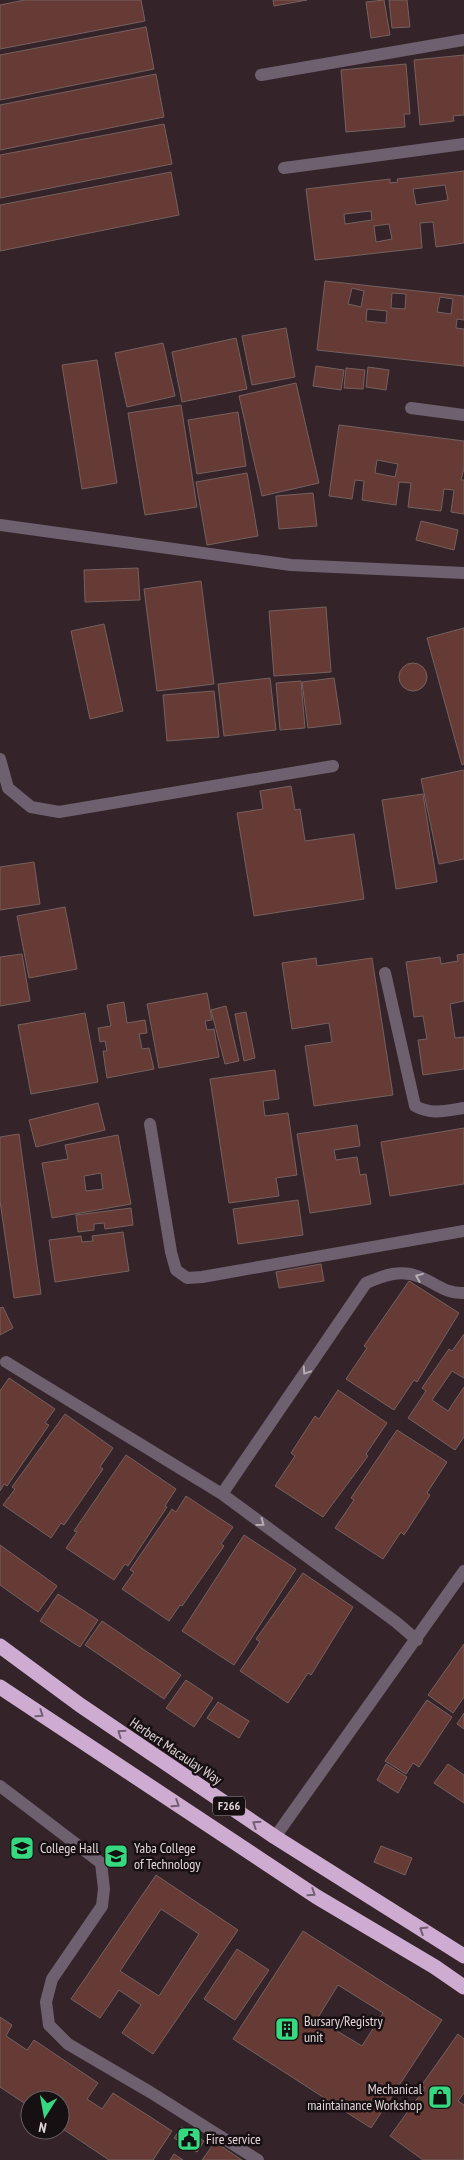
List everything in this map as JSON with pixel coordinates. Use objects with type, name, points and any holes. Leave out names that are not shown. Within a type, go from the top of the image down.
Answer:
[{"type":"highway","name":"Herbert Macaulay Way","points":[[0,1646],[80,1705],[275,1837],[464,1956]]},
{"type":"highway","name":"F266","points":[[0,1687],[317,1897],[435,1967],[464,1987]]},
{"type":"street","points":[[261,75],[464,40]]},
{"type":"street","points":[[284,168],[464,144]]},
{"type":"street","points":[[411,408],[464,415]]},
{"type":"street","points":[[0,524],[291,565],[464,573]]},
{"type":"street","points":[[0,759],[8,788],[31,807],[59,812],[334,766]]},
{"type":"street","points":[[385,973],[414,1106],[426,1112],[436,1113],[464,1108]]},
{"type":"street","points":[[150,1124],[171,1252],[176,1270],[187,1278],[202,1277],[464,1231]]},
{"type":"street","points":[[222,1494],[366,1283],[387,1274],[408,1273],[421,1277],[447,1292],[464,1293]]},
{"type":"street","points":[[6,1362],[222,1494],[396,1622],[417,1640]]},
{"type":"street","points":[[275,1837],[417,1640],[464,1571]]},
{"type":"street","points":[[0,1786],[101,1863],[104,1889],[102,1906],[52,1979],[46,2002],[50,2026],[68,2044],[150,2092],[258,2160]]},
{"type":"building","points":[[25,0],[141,0],[145,21],[0,49],[0,5]]},
{"type":"building","points":[[273,0],[307,0],[274,6]]},
{"type":"building","points":[[384,0],[390,35],[371,38],[366,2]]},
{"type":"building","points":[[389,0],[407,0],[410,27],[392,28]]},
{"type":"building","points":[[146,27],[154,69],[0,100],[0,55]]},
{"type":"building","points":[[464,55],[464,115],[453,116],[454,121],[420,125],[414,60]]},
{"type":"building","points":[[406,64],[410,114],[404,114],[405,127],[346,132],[341,70]]},
{"type":"building","points":[[156,74],[164,117],[0,150],[0,105]]},
{"type":"building","points":[[164,124],[172,164],[0,198],[0,155]]},
{"type":"building","points":[[464,171],[464,243],[436,247],[433,222],[420,223],[422,248],[315,260],[306,189],[390,179],[390,183],[398,182],[397,179]],"holes":[[[445,185],[448,200],[416,205],[413,189]],[[371,211],[372,220],[345,224],[344,214]],[[389,224],[392,239],[376,242],[374,226]]]},
{"type":"building","points":[[171,172],[179,215],[0,251],[0,205]]},
{"type":"building","points":[[325,281],[464,296],[464,320],[457,319],[456,328],[464,329],[464,366],[317,350]],"holes":[[[352,288],[364,291],[361,307],[348,304]],[[392,293],[406,294],[405,309],[391,308]],[[440,297],[453,299],[451,314],[437,312]],[[367,309],[387,311],[386,323],[366,321]]]},
{"type":"building","points":[[286,328],[295,377],[252,385],[242,336]]},
{"type":"building","points":[[236,338],[247,389],[182,402],[172,352]]},
{"type":"building","points":[[163,343],[175,396],[127,407],[115,353]]},
{"type":"building","points":[[97,360],[117,483],[82,489],[62,365]]},
{"type":"building","points":[[316,366],[344,370],[341,390],[313,386]]},
{"type":"building","points":[[368,367],[389,370],[386,390],[366,387]]},
{"type":"building","points":[[346,368],[365,370],[363,389],[344,388]]},
{"type":"building","points":[[296,383],[319,483],[262,496],[239,396]]},
{"type":"building","points":[[181,405],[197,507],[145,515],[128,413]]},
{"type":"building","points":[[238,412],[246,466],[197,474],[188,420]]},
{"type":"building","points":[[339,425],[464,441],[464,468],[461,480],[464,480],[464,514],[451,512],[454,490],[444,489],[441,511],[408,507],[411,483],[399,482],[396,505],[362,500],[364,481],[355,480],[352,499],[329,496]],"holes":[[[377,460],[398,464],[395,477],[375,473]]]},
{"type":"building","points":[[247,473],[258,536],[207,545],[196,482]]},
{"type":"building","points":[[313,493],[317,526],[279,529],[276,496]]},
{"type":"building","points":[[421,521],[458,530],[454,550],[416,540]]},
{"type":"building","points":[[138,568],[140,600],[85,602],[84,570]]},
{"type":"building","points":[[201,581],[214,684],[157,691],[144,589]]},
{"type":"building","points":[[326,607],[331,672],[274,676],[269,611]]},
{"type":"building","points":[[104,624],[123,711],[90,719],[71,631]]},
{"type":"building","points":[[464,628],[464,764],[462,765],[427,638]]},
{"type":"building","points":[[413,663],[423,667],[427,677],[423,687],[413,691],[403,687],[399,677],[403,667]]},
{"type":"building","points":[[270,678],[276,730],[224,736],[218,684]]},
{"type":"building","points":[[334,678],[341,724],[308,728],[302,682]]},
{"type":"building","points":[[301,681],[305,728],[280,730],[276,683]]},
{"type":"building","points":[[214,691],[219,737],[167,741],[163,695]]},
{"type":"building","points":[[464,770],[464,859],[439,864],[421,779]]},
{"type":"building","points":[[291,786],[295,810],[300,809],[305,841],[354,834],[364,899],[254,916],[237,813],[263,809],[260,791]]},
{"type":"building","points":[[423,794],[437,882],[396,889],[382,800]]},
{"type":"building","points":[[34,862],[40,904],[0,910],[0,867]]},
{"type":"building","points":[[65,907],[77,969],[29,978],[17,916]]},
{"type":"building","points":[[22,954],[30,1001],[0,1006],[0,957]]},
{"type":"building","points":[[464,954],[464,1001],[450,1004],[455,1038],[464,1037],[464,1069],[423,1075],[418,1040],[427,1039],[423,1016],[414,1017],[406,962],[440,957],[441,964],[458,961],[457,955]]},
{"type":"building","points":[[316,958],[317,966],[372,958],[393,1095],[314,1106],[305,1046],[332,1042],[329,1023],[292,1029],[282,963]]},
{"type":"building","points":[[207,993],[212,1020],[205,1021],[207,1030],[214,1029],[219,1057],[159,1068],[147,1004]]},
{"type":"building","points":[[124,1002],[127,1023],[145,1020],[147,1033],[139,1034],[142,1049],[149,1048],[154,1069],[107,1078],[103,1051],[107,1051],[105,1041],[100,1042],[98,1028],[111,1026],[107,1005]]},
{"type":"building","points":[[226,1006],[239,1061],[225,1064],[211,1010]]},
{"type":"building","points":[[246,1012],[255,1058],[244,1061],[235,1014]]},
{"type":"building","points":[[85,1013],[98,1082],[31,1094],[18,1025]]},
{"type":"building","points":[[275,1070],[279,1099],[263,1101],[265,1116],[288,1113],[297,1175],[276,1178],[279,1196],[229,1203],[210,1079]]},
{"type":"building","points":[[98,1103],[105,1130],[36,1147],[29,1120]]},
{"type":"building","points":[[357,1125],[360,1146],[334,1150],[336,1160],[357,1157],[360,1175],[366,1174],[371,1204],[310,1213],[297,1134]]},
{"type":"building","points":[[464,1128],[464,1184],[390,1196],[381,1142]]},
{"type":"building","points":[[19,1134],[41,1294],[14,1298],[0,1201],[0,1137]]},
{"type":"building","points":[[118,1135],[131,1204],[52,1218],[42,1163],[68,1159],[65,1145]],"holes":[[[101,1173],[103,1189],[86,1191],[84,1176]]]},
{"type":"building","points":[[298,1200],[303,1235],[238,1244],[233,1209]]},
{"type":"building","points":[[131,1208],[133,1225],[105,1229],[104,1223],[94,1224],[94,1230],[78,1232],[76,1215]]},
{"type":"building","points":[[123,1232],[129,1271],[55,1282],[49,1240],[81,1236],[82,1242],[93,1241],[92,1236]]},
{"type":"building","points":[[321,1264],[324,1281],[279,1288],[276,1272]]},
{"type":"building","points":[[409,1281],[459,1313],[417,1382],[414,1380],[394,1410],[346,1379],[367,1348],[364,1346]]},
{"type":"building","points":[[3,1307],[13,1328],[0,1335],[0,1308]]},
{"type":"building","points":[[464,1334],[464,1378],[452,1371],[432,1400],[448,1411],[464,1387],[464,1437],[455,1450],[408,1418],[426,1391],[422,1388],[449,1349],[452,1351]]},
{"type":"building","points":[[9,1378],[55,1409],[45,1423],[49,1425],[7,1486],[4,1484],[0,1491],[0,1391]]},
{"type":"building","points":[[338,1390],[387,1423],[366,1454],[368,1456],[323,1517],[275,1486],[295,1456],[291,1453],[315,1416],[319,1419]]},
{"type":"building","points":[[65,1414],[113,1448],[100,1467],[103,1469],[64,1525],[61,1523],[51,1538],[3,1505],[15,1489],[12,1487]]},
{"type":"building","points":[[397,1430],[447,1462],[427,1493],[430,1495],[404,1535],[401,1532],[383,1559],[335,1528],[354,1500],[351,1498]]},
{"type":"building","points":[[126,1455],[176,1489],[165,1506],[167,1507],[128,1566],[125,1564],[114,1580],[66,1548],[77,1532],[74,1531]]},
{"type":"building","points":[[186,1496],[233,1527],[221,1544],[224,1546],[182,1606],[180,1605],[169,1621],[122,1589],[134,1572],[130,1570],[172,1509],[176,1512]]},
{"type":"building","points":[[244,1535],[296,1569],[234,1665],[182,1631]]},
{"type":"building","points":[[0,1545],[57,1586],[38,1612],[0,1585]]},
{"type":"building","points":[[303,1573],[353,1607],[311,1675],[308,1673],[288,1703],[240,1671],[260,1642],[256,1639]]},
{"type":"building","points":[[58,1594],[98,1620],[80,1647],[40,1621]]},
{"type":"building","points":[[102,1621],[181,1675],[164,1699],[85,1645]]},
{"type":"building","points":[[464,1644],[464,1697],[453,1713],[428,1695]]},
{"type":"building","points":[[186,1680],[213,1698],[194,1727],[166,1708]]},
{"type":"building","points":[[427,1700],[452,1717],[419,1767],[413,1763],[406,1774],[385,1761]]},
{"type":"building","points":[[218,1702],[249,1721],[239,1738],[207,1718]]},
{"type":"building","points":[[464,1713],[464,1729],[457,1724]]},
{"type":"building","points":[[386,1764],[407,1777],[398,1793],[377,1780]]},
{"type":"building","points":[[448,1764],[464,1775],[464,1803],[434,1783]]},
{"type":"building","points":[[381,1846],[412,1858],[405,1875],[374,1862]]},
{"type":"building","points":[[156,1875],[238,1930],[153,2054],[122,2033],[141,2005],[119,1990],[100,2018],[71,1999]],"holes":[[[161,1909],[199,1934],[159,1996],[120,1971]]]},
{"type":"building","name":"Bursary/Registry unit","points":[[303,1931],[442,2020],[371,2128],[233,2039]],"holes":[[[338,1985],[383,2013],[362,2046],[317,2019]]]},
{"type":"building","points":[[237,1949],[269,1970],[235,2020],[204,1999]]},
{"type":"building","points":[[0,2017],[12,2025],[6,2036],[27,2050],[34,2040],[98,2083],[87,2099],[102,2109],[113,2093],[172,2131],[153,2160],[109,2160],[70,2134],[70,2090],[20,2090],[20,2100],[0,2087]]},
{"type":"building","name":"Mechanical maintainance Workshop","points":[[458,2034],[464,2039],[464,2093],[458,2101],[464,2105],[464,2160],[423,2160],[390,2136],[425,2088],[421,2086]]},
{"type":"building","name":"Fire service","points":[[182,2127],[204,2141],[197,2152],[174,2138]]},
{"type":"building","points":[[215,2142],[242,2160],[202,2160]]},
{"type":"building","points":[[174,2154],[183,2160],[170,2160]]},
{"type":"place","name":"College Hall","points":[[22,1848]]},
{"type":"place","name":"Yaba College of Technology","points":[[116,1856]]},
{"type":"place","name":"Bursary/Registry unit","points":[[287,2029]]},
{"type":"place","name":"Mechanical maintainance Workshop","points":[[440,2097]]},
{"type":"place","name":"Fire service","points":[[189,2139]]}]
